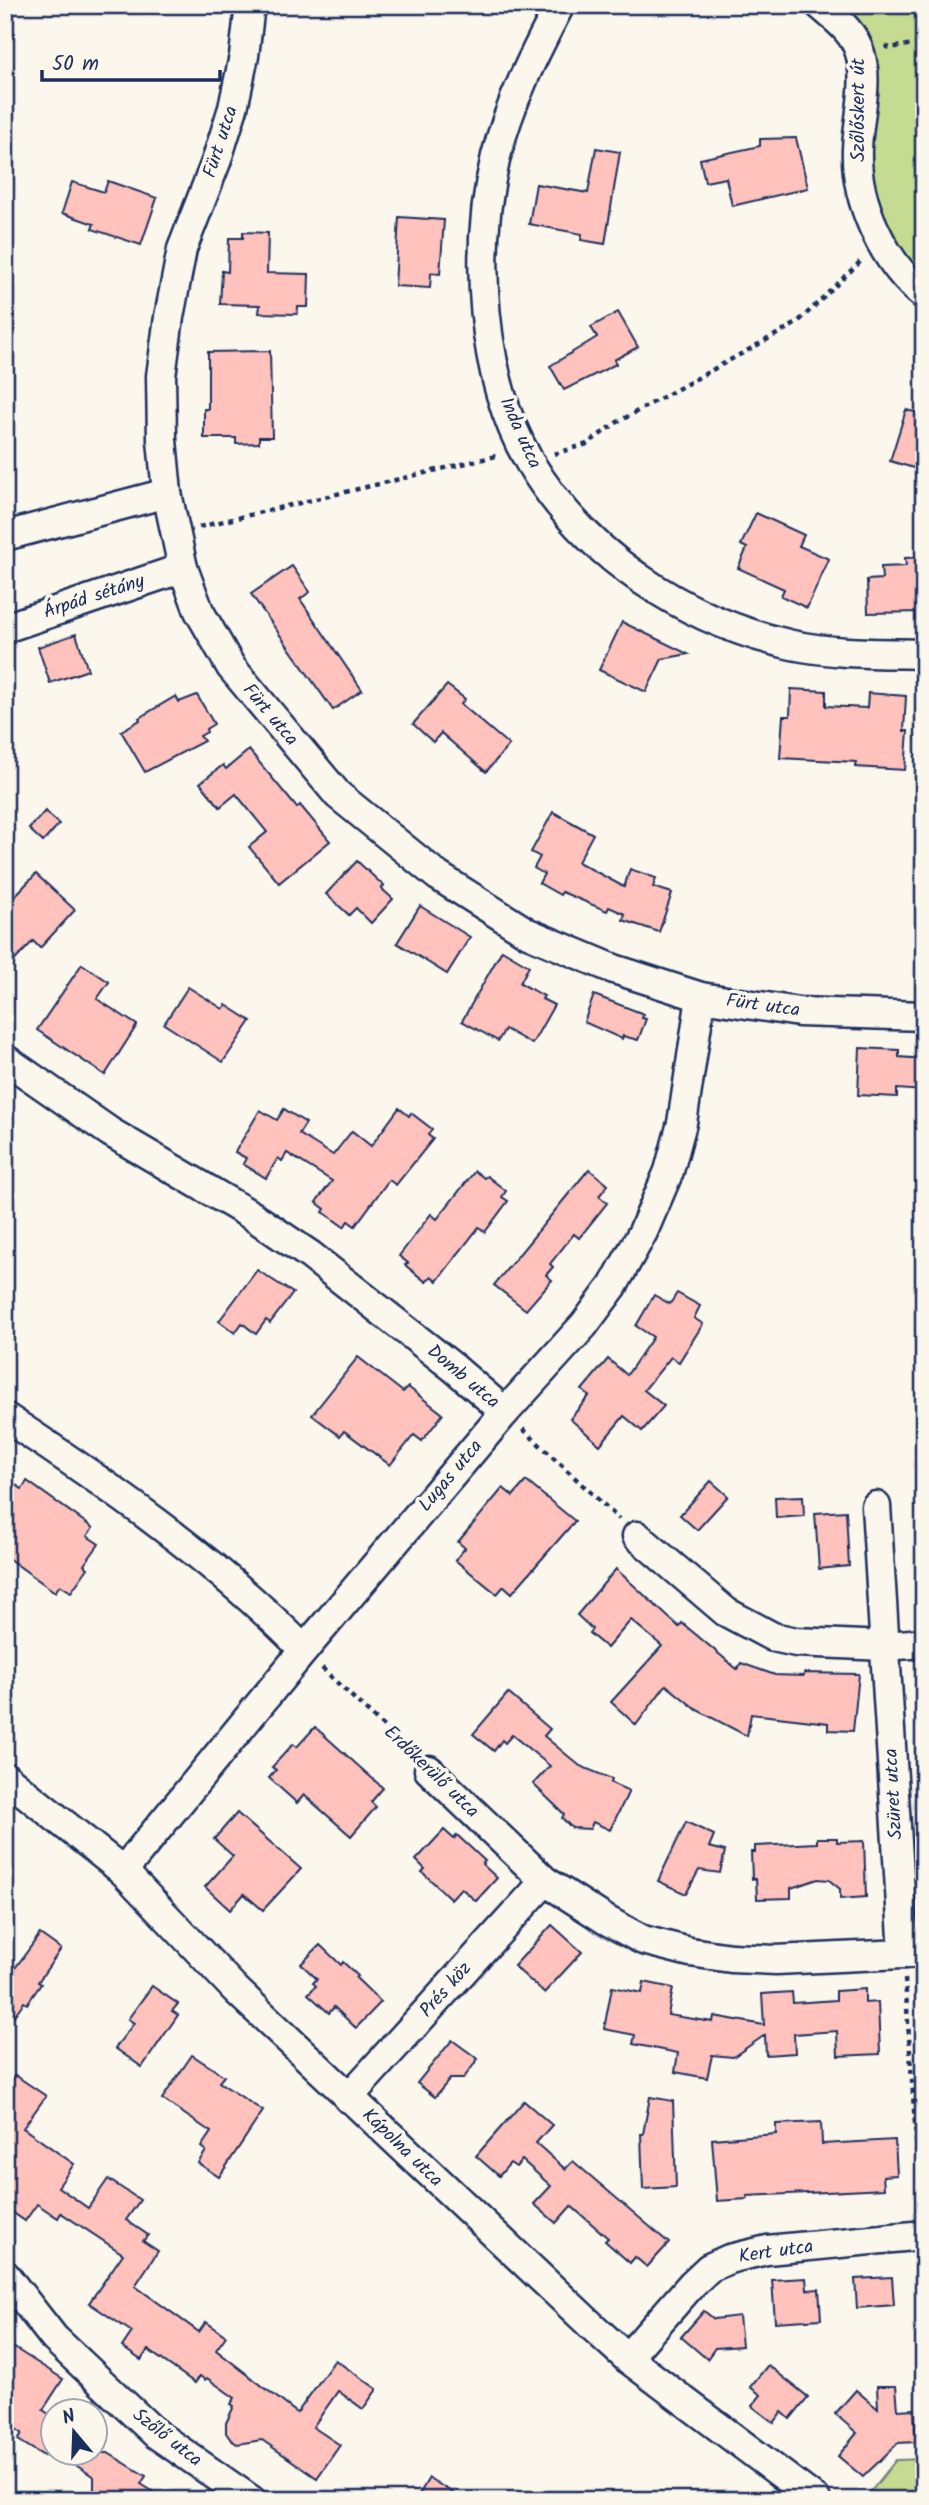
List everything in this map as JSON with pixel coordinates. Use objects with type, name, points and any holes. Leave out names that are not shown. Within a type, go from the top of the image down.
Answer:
[{"type":"street","name":"Fürt utca","points":[[250,5],[244,56],[233,108],[216,162],[182,249],[161,376],[162,440],[174,534],[199,611],[231,667],[338,795],[438,876],[528,933],[614,969],[701,997],[799,1012],[924,1016]]},
{"type":"street","name":"Inda utca","points":[[561,5],[531,60],[512,104],[496,157],[487,206],[484,293],[489,338],[508,413],[527,456],[559,504],[601,548],[642,582],[688,609],[736,628],[792,645],[849,653],[924,654]]},
{"type":"street","name":"Szőlőskert út","points":[[820,5],[851,33],[860,54],[862,105],[857,150],[860,186],[879,236],[906,278],[924,295]]},
{"type":"street","points":[[5,536],[167,492]]},
{"type":"street","name":"Árpád sétány","points":[[5,628],[183,568]]},
{"type":"street","name":"Lugas utca","points":[[123,1871],[304,1650],[505,1412],[584,1325],[613,1286],[643,1232],[669,1171],[682,1122],[701,997]]},
{"type":"street","name":"Domb utca","points":[[5,1059],[110,1132],[251,1215],[310,1255],[454,1368],[505,1412]]},
{"type":"street","points":[[5,1417],[97,1479],[186,1547],[271,1615],[304,1650]]},
{"type":"street","name":"Szüret utca","points":[[876,1506],[885,1646],[914,1954]]},
{"type":"street","points":[[637,1536],[726,1612],[773,1637],[796,1642],[885,1646],[924,1643]]},
{"type":"street","name":"Erdőkerülő utca","points":[[429,1770],[545,1881],[643,1940],[690,1952],[731,1958],[776,1960],[914,1954]]},
{"type":"street","name":"Kápolna utca","points":[[5,1777],[123,1871],[236,1990],[483,2226],[627,2358],[816,2500]]},
{"type":"street","name":"Prés köz","points":[[348,2098],[545,1881]]},
{"type":"street","name":"Kert utca","points":[[627,2358],[692,2284],[709,2268],[729,2259],[767,2250],[923,2235]]},
{"type":"street","name":"Szőlő utca","points":[[5,2275],[54,2338],[156,2434],[251,2500]]},
{"type":"path","points":[[851,33],[890,48],[924,42]]},
{"type":"path","points":[[174,534],[587,444],[616,423],[797,323],[857,266],[879,236]]},
{"type":"path","name":"Domb utca","points":[[505,1412],[637,1536]]},
{"type":"path","name":"Erdőkerülő utca","points":[[304,1650],[429,1770]]},
{"type":"path","points":[[914,1954],[923,2235]]},
{"type":"green space","points":[[839,5],[924,5],[924,281],[902,255],[885,221],[873,176],[870,132],[879,92],[874,53]]},
{"type":"green space","points":[[924,2459],[924,2500],[864,2500],[896,2460]]},
{"type":"building","points":[[796,138],[808,188],[732,206],[726,178],[705,182],[700,159],[760,146],[760,139]]},
{"type":"building","points":[[596,148],[620,152],[605,244],[581,240],[582,234],[529,224],[536,184],[588,193]]},
{"type":"building","points":[[108,181],[157,198],[141,245],[92,229],[94,224],[62,213],[72,182],[104,192]]},
{"type":"building","points":[[399,217],[444,220],[440,274],[431,273],[430,288],[395,286]]},
{"type":"building","points":[[243,232],[268,233],[267,273],[309,274],[308,307],[298,307],[297,314],[259,313],[260,305],[220,304],[222,271],[228,272],[229,238],[243,238]]},
{"type":"building","points":[[618,312],[638,347],[614,360],[616,364],[564,390],[550,366],[597,337],[591,327]]},
{"type":"building","points":[[270,351],[272,437],[259,437],[259,443],[236,444],[236,438],[204,438],[204,409],[208,409],[208,352]]},
{"type":"building","points":[[906,410],[924,414],[924,448],[917,469],[890,461]]},
{"type":"building","points":[[756,513],[804,535],[799,546],[829,559],[807,608],[781,596],[784,589],[738,568],[747,548],[741,545]]},
{"type":"building","points":[[924,557],[924,612],[868,613],[867,580],[882,579],[881,567],[906,566],[905,558]]},
{"type":"building","points":[[292,566],[310,592],[300,599],[362,690],[333,710],[251,594]]},
{"type":"building","points":[[622,622],[688,654],[662,659],[646,692],[599,670]]},
{"type":"building","points":[[76,634],[88,670],[50,683],[38,647]]},
{"type":"building","points":[[447,685],[465,699],[461,704],[509,745],[486,772],[441,733],[433,742],[413,724]]},
{"type":"building","points":[[791,689],[826,691],[826,706],[867,708],[868,693],[906,696],[904,731],[908,731],[905,770],[855,767],[856,762],[780,758],[783,716],[790,716]]},
{"type":"building","points":[[197,695],[214,724],[200,736],[204,741],[145,772],[121,731],[176,696],[179,702]]},
{"type":"building","points":[[249,750],[297,808],[300,805],[330,841],[279,883],[249,847],[267,832],[236,794],[220,807],[200,783],[223,765],[226,769]]},
{"type":"building","points":[[45,811],[59,824],[43,842],[29,829]]},
{"type":"building","points":[[553,812],[593,834],[578,862],[624,887],[630,869],[656,878],[653,887],[672,893],[659,932],[623,920],[625,914],[609,907],[607,911],[562,892],[560,895],[539,883],[544,874],[534,868],[540,857],[531,852]]},
{"type":"building","points":[[357,861],[384,886],[381,888],[393,899],[371,923],[356,908],[349,915],[326,894]]},
{"type":"building","points":[[36,874],[75,910],[40,948],[33,941],[5,971],[5,906]]},
{"type":"building","points":[[420,906],[470,937],[447,974],[397,943]]},
{"type":"building","points":[[502,950],[529,966],[520,983],[544,996],[542,999],[554,1005],[532,1044],[505,1029],[498,1041],[462,1021]]},
{"type":"building","points":[[82,964],[109,982],[97,999],[137,1025],[105,1075],[37,1030]]},
{"type":"building","points":[[188,987],[223,1009],[226,1005],[251,1021],[223,1062],[164,1024]]},
{"type":"building","points":[[594,995],[644,1014],[642,1018],[646,1019],[638,1040],[623,1036],[622,1039],[584,1022]]},
{"type":"building","points":[[860,1048],[899,1050],[899,1057],[924,1059],[924,1091],[897,1089],[897,1097],[858,1095]]},
{"type":"building","points":[[399,1108],[409,1116],[411,1113],[432,1129],[428,1135],[433,1139],[396,1185],[389,1180],[355,1226],[348,1221],[344,1227],[323,1212],[325,1209],[316,1202],[332,1181],[287,1153],[282,1161],[278,1158],[266,1178],[243,1164],[246,1158],[235,1152],[260,1110],[277,1120],[284,1109],[306,1123],[299,1134],[333,1155],[352,1131],[371,1146]]},
{"type":"building","points":[[589,1169],[608,1185],[599,1196],[607,1203],[579,1238],[574,1234],[550,1264],[553,1267],[546,1275],[552,1280],[526,1310],[494,1285]]},
{"type":"building","points":[[475,1171],[484,1178],[487,1176],[506,1191],[502,1197],[508,1201],[485,1232],[479,1227],[437,1281],[431,1276],[426,1282],[405,1265],[408,1263],[399,1256],[431,1214],[437,1219]]},
{"type":"building","points":[[257,1270],[293,1293],[270,1323],[266,1320],[256,1334],[242,1323],[235,1333],[219,1321]]},
{"type":"building","points":[[677,1293],[700,1306],[694,1318],[703,1324],[679,1362],[671,1357],[644,1390],[664,1406],[642,1431],[624,1416],[600,1445],[570,1419],[589,1396],[582,1390],[608,1359],[627,1375],[653,1337],[636,1326],[654,1295],[670,1304]]},
{"type":"building","points":[[358,1357],[403,1392],[408,1387],[443,1414],[422,1441],[414,1435],[390,1465],[344,1431],[340,1436],[312,1415]]},
{"type":"building","points":[[5,1477],[22,1489],[27,1481],[93,1528],[87,1536],[99,1544],[84,1565],[88,1568],[71,1592],[60,1585],[55,1592],[5,1556]]},
{"type":"building","points":[[526,1481],[575,1521],[512,1593],[504,1586],[497,1594],[455,1560],[465,1548],[458,1542],[503,1488],[513,1496]]},
{"type":"building","points":[[711,1481],[728,1496],[697,1530],[680,1515]]},
{"type":"building","points":[[803,1496],[804,1516],[776,1518],[775,1497]]},
{"type":"building","points":[[846,1511],[849,1566],[819,1569],[815,1513]]},
{"type":"building","points":[[616,1569],[679,1627],[682,1623],[737,1669],[741,1663],[775,1675],[859,1674],[853,1731],[828,1730],[828,1723],[751,1714],[747,1736],[697,1710],[666,1685],[636,1725],[611,1702],[662,1646],[631,1620],[607,1648],[589,1633],[592,1629],[577,1615]]},
{"type":"building","points":[[508,1693],[550,1729],[544,1736],[580,1766],[612,1779],[611,1783],[629,1791],[610,1830],[593,1822],[590,1829],[572,1828],[562,1818],[564,1814],[533,1784],[550,1766],[512,1735],[505,1743],[502,1740],[494,1751],[473,1734]]},
{"type":"building","points":[[315,1727],[383,1788],[371,1802],[376,1807],[351,1836],[304,1795],[297,1803],[269,1778],[276,1770],[272,1767],[293,1744],[297,1747]]},
{"type":"building","points":[[237,1813],[301,1869],[263,1910],[244,1894],[230,1910],[205,1887],[233,1856],[214,1839]]},
{"type":"building","points":[[686,1822],[714,1835],[709,1847],[725,1851],[720,1873],[699,1870],[686,1894],[658,1881]]},
{"type":"building","points":[[444,1830],[454,1839],[457,1835],[485,1861],[482,1864],[497,1878],[476,1901],[461,1888],[451,1899],[422,1872],[425,1869],[416,1860]]},
{"type":"building","points":[[817,1838],[837,1838],[837,1842],[864,1841],[866,1897],[840,1899],[840,1889],[829,1880],[818,1879],[791,1888],[791,1898],[757,1899],[756,1879],[752,1879],[751,1852],[755,1852],[755,1846],[817,1843]]},
{"type":"building","points":[[552,1925],[582,1952],[544,1993],[514,1966]]},
{"type":"building","points":[[40,1934],[61,1949],[38,1982],[41,1984],[27,2004],[24,2002],[5,2028],[5,1982]]},
{"type":"building","points":[[320,1945],[341,1965],[343,1962],[358,1976],[356,1978],[381,2002],[356,2028],[334,2007],[329,2013],[308,1994],[316,1986],[313,1983],[317,1979],[301,1964]]},
{"type":"building","points":[[644,1982],[673,1988],[668,2015],[713,2022],[714,2016],[764,2025],[762,1994],[792,1992],[793,2003],[836,2000],[836,1991],[865,1989],[865,2003],[878,2002],[880,2054],[838,2056],[837,2031],[794,2034],[795,2053],[766,2055],[765,2035],[733,2057],[712,2055],[707,2078],[675,2072],[678,2053],[633,2044],[635,2035],[604,2029],[612,1987],[642,1993]]},
{"type":"building","points":[[152,1986],[178,2004],[172,2011],[178,2015],[142,2067],[115,2048],[134,2023],[128,2019]]},
{"type":"building","points":[[452,2040],[478,2059],[463,2079],[450,2079],[435,2097],[417,2083]]},
{"type":"building","points":[[192,2055],[224,2076],[219,2082],[263,2111],[219,2177],[198,2163],[206,2151],[201,2147],[211,2132],[162,2099]]},
{"type":"building","points":[[15,2075],[46,2096],[23,2128],[74,2164],[58,2187],[88,2208],[108,2179],[140,2200],[126,2220],[148,2235],[143,2241],[158,2251],[135,2286],[199,2332],[206,2322],[226,2336],[216,2350],[297,2413],[335,2360],[377,2389],[363,2409],[338,2391],[313,2427],[340,2445],[317,2478],[262,2440],[237,2444],[231,2440],[226,2433],[226,2423],[235,2398],[207,2378],[205,2380],[200,2376],[195,2383],[148,2350],[141,2360],[122,2347],[132,2332],[89,2303],[123,2254],[61,2213],[58,2218],[37,2204],[25,2221],[5,2207],[5,2089]]},
{"type":"building","points":[[650,2097],[673,2101],[676,2187],[643,2189],[641,2134]]},
{"type":"building","points":[[524,2101],[552,2125],[536,2143],[565,2169],[573,2161],[669,2243],[647,2267],[635,2257],[630,2263],[605,2241],[608,2238],[571,2206],[556,2223],[534,2204],[551,2186],[522,2160],[516,2167],[510,2163],[499,2176],[476,2156]]},
{"type":"building","points":[[821,2122],[822,2144],[895,2140],[897,2175],[883,2176],[884,2189],[747,2196],[747,2199],[717,2201],[712,2139],[776,2134],[776,2124]]},
{"type":"building","points":[[892,2277],[894,2305],[857,2308],[855,2279]]},
{"type":"building","points":[[806,2278],[807,2290],[819,2289],[821,2319],[775,2322],[772,2280]]},
{"type":"building","points":[[704,2311],[714,2319],[739,2316],[742,2346],[715,2348],[707,2359],[681,2337]]},
{"type":"building","points":[[5,2342],[63,2379],[52,2396],[38,2396],[38,2452],[18,2440],[22,2433],[5,2422]]},
{"type":"building","points":[[768,2365],[808,2397],[790,2419],[782,2412],[774,2423],[752,2406],[761,2395],[750,2387]]},
{"type":"building","points":[[877,2386],[896,2386],[898,2410],[914,2409],[916,2442],[898,2443],[863,2477],[838,2456],[857,2433],[835,2414],[856,2390],[878,2409]]},
{"type":"building","points":[[108,2453],[146,2476],[141,2484],[167,2500],[94,2500],[94,2477],[77,2466],[108,2466]]},
{"type":"building","points":[[429,2478],[464,2500],[416,2500]]}]
